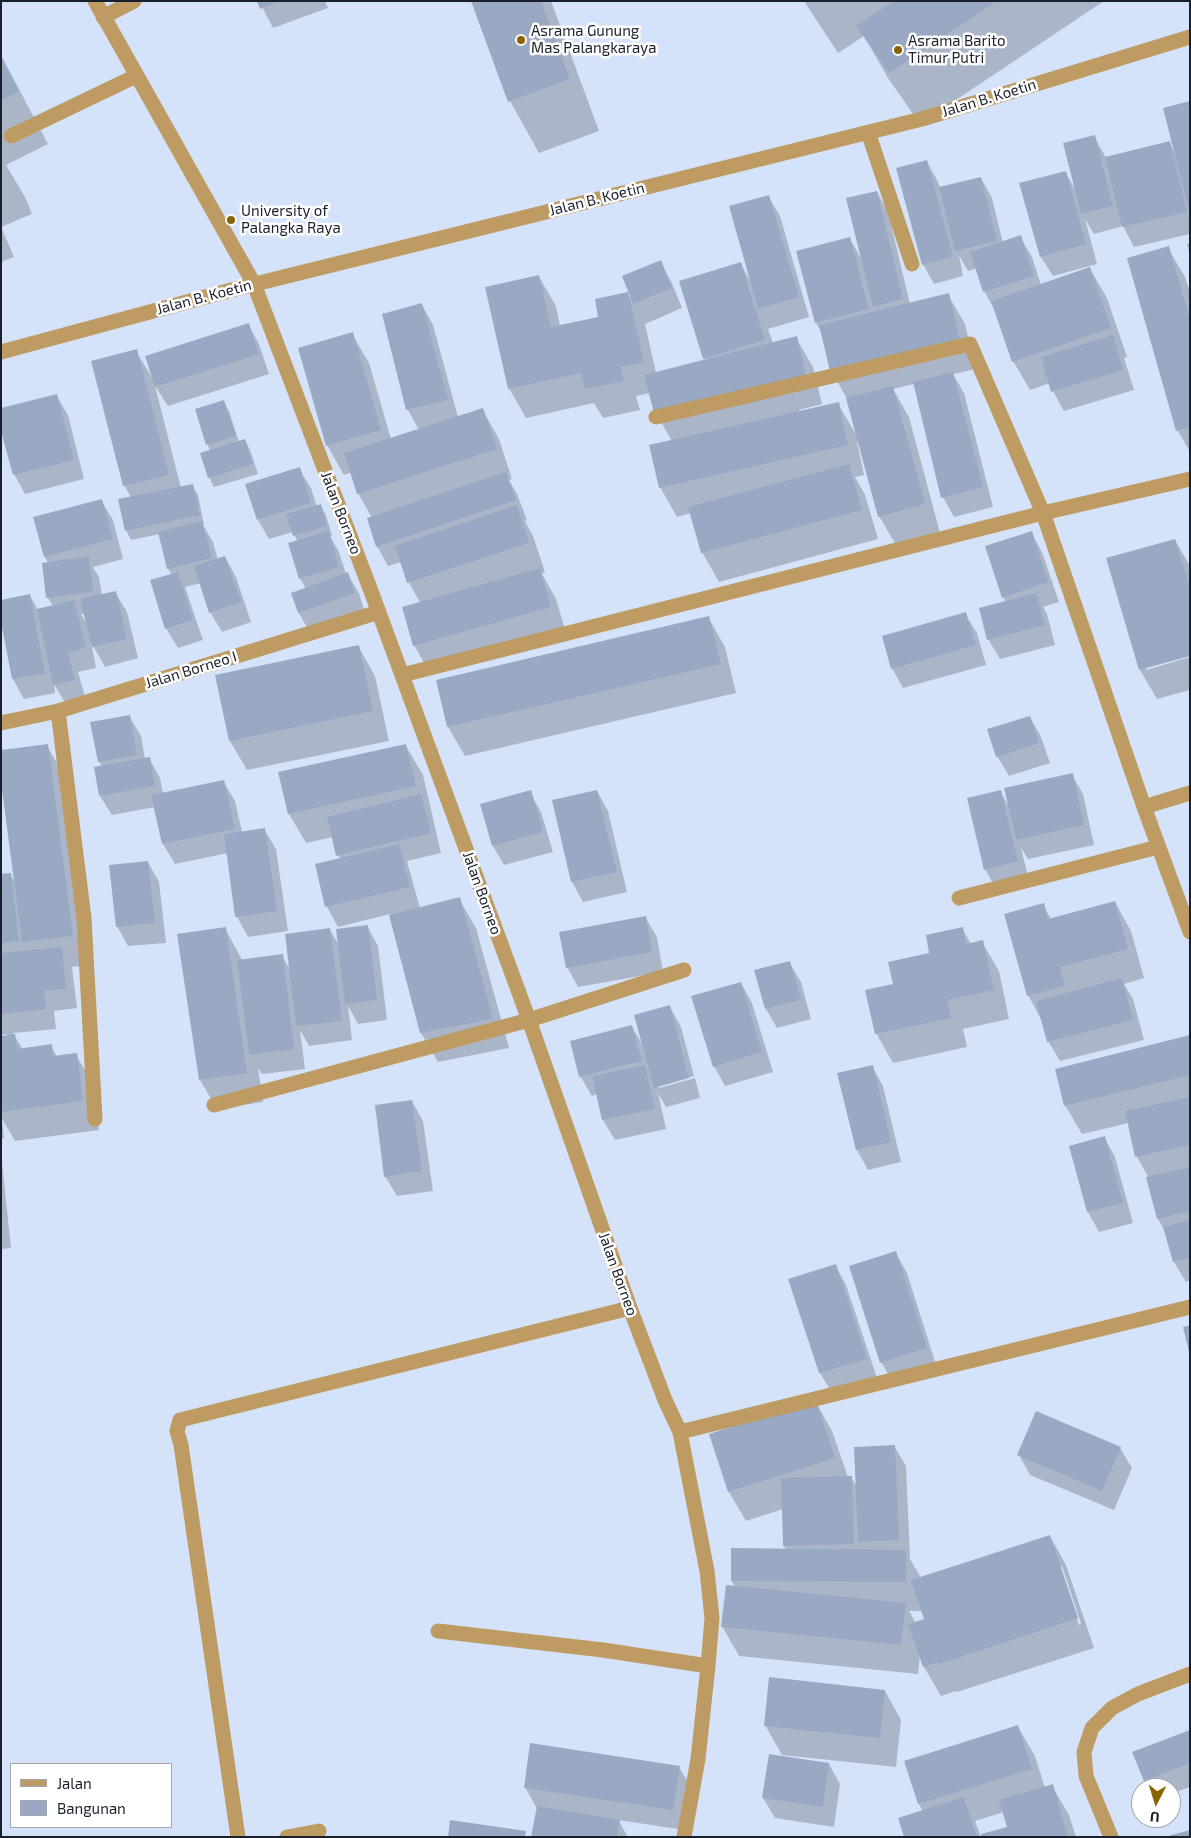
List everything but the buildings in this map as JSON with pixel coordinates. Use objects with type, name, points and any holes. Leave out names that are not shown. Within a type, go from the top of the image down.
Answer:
[{"type":"street","name":"Jalan Borneo","points":[[95,1],[254,284],[379,612],[529,1020],[630,1308],[665,1400],[680,1432],[707,1571],[712,1618],[698,1759],[684,1837]]},
{"type":"street","points":[[103,17],[134,1]]},
{"type":"street","name":"Jalan B. Koetin","points":[[1,352],[254,284],[922,119],[1190,37]]},
{"type":"street","points":[[11,136],[136,76]]},
{"type":"street","points":[[868,132],[912,264]]},
{"type":"street","points":[[656,417],[970,344],[1043,513],[1158,848],[1190,932]]},
{"type":"street","points":[[402,676],[1043,513],[1190,479]]},
{"type":"street","name":"Jalan Borneo I","points":[[1,723],[58,710],[379,612]]},
{"type":"street","points":[[58,710],[84,918],[95,1119]]},
{"type":"street","points":[[1144,807],[1190,793]]},
{"type":"street","points":[[959,898],[1158,848]]},
{"type":"street","points":[[214,1105],[529,1020],[684,970]]},
{"type":"street","points":[[680,1432],[1190,1307]]},
{"type":"street","points":[[238,1837],[182,1454],[177,1431],[180,1420],[630,1308]]},
{"type":"street","points":[[438,1632],[603,1650],[708,1666]]},
{"type":"street","points":[[1111,1837],[1086,1776],[1084,1752],[1092,1728],[1112,1708],[1138,1694],[1190,1674]]},
{"type":"street","points":[[287,1837],[319,1831]]},
{"type":"place","name":"Asrama Gunung Mas Palangkaraya","points":[[521,40]]},
{"type":"place","name":"Asrama Barito Timur Putri","points":[[898,50]]},
{"type":"place","name":"University of Palangka Raya","points":[[231,220]]}]
